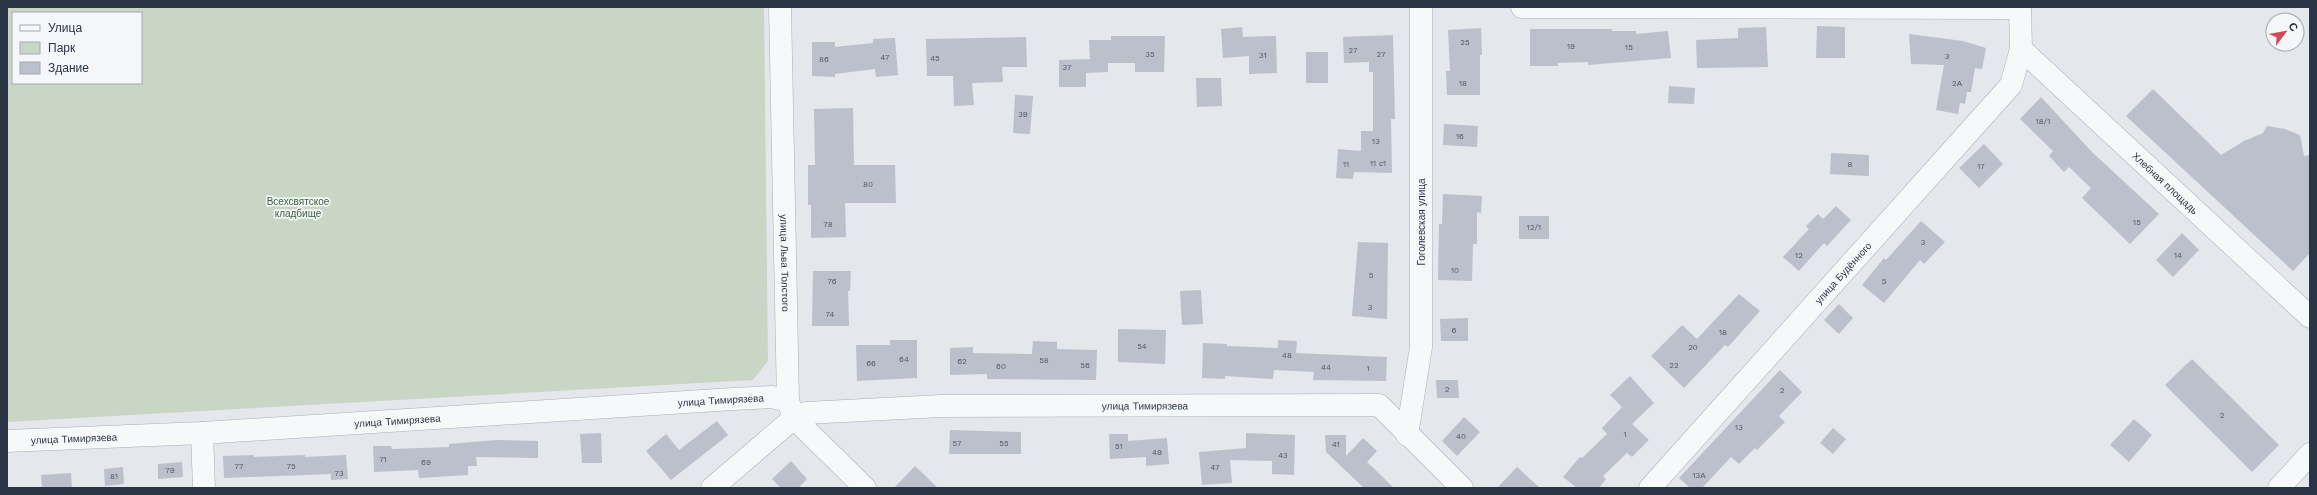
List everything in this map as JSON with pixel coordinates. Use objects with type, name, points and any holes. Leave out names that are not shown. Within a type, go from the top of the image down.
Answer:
[{"type":"street","name":"улица Льва Толстого","points":[[780,7],[791,410]]},
{"type":"street","name":"Гоголевская улица","points":[[1407,435],[1421,347],[1421,7]]},
{"type":"street","points":[[1522,7],[2020,8]]},
{"type":"street","name":"улица Будённого","points":[[1650,488],[2011,85],[2021,49],[2020,8]]},
{"type":"street","name":"Хлебная площадь","points":[[2021,49],[2310,317]]},
{"type":"street","name":"улица Тимирязева","points":[[7,441],[202,433],[772,398],[791,410],[806,413],[941,406],[1379,405],[1407,435],[1462,488]]},
{"type":"street","points":[[712,488],[791,410],[865,488]]},
{"type":"street","points":[[202,433],[204,488]]},
{"type":"street","points":[[2279,488],[2310,454]]},
{"type":"green space","name":"Всехсвятское кладбище","points":[[7,7],[764,7],[768,361],[753,380],[7,422]]},
{"type":"building","points":[[1817,26],[1845,27],[1845,58],[1816,58]]},
{"type":"building","points":[[1242,27],[1243,37],[1276,36],[1277,73],[1249,74],[1249,56],[1223,58],[1221,29]]},
{"type":"building","points":[[1766,27],[1768,67],[1697,68],[1696,40],[1738,38],[1738,28]]},
{"type":"building","points":[[1481,28],[1482,55],[1480,55],[1480,95],[1447,95],[1446,71],[1450,71],[1448,30]]},
{"type":"building","points":[[1530,29],[1612,29],[1612,31],[1636,31],[1636,34],[1668,31],[1671,58],[1588,65],[1588,62],[1558,63],[1558,66],[1530,66]]},
{"type":"building","points":[[1909,34],[1963,41],[1986,48],[1982,69],[1975,68],[1971,92],[1967,92],[1965,104],[1960,103],[1958,114],[1936,110],[1944,65],[1911,64]]},
{"type":"building","points":[[1393,35],[1395,119],[1391,119],[1392,173],[1354,172],[1353,179],[1336,178],[1338,149],[1361,151],[1361,131],[1373,131],[1373,72],[1369,72],[1369,62],[1344,63],[1343,37]]},
{"type":"building","points":[[1111,36],[1165,36],[1164,72],[1135,72],[1135,63],[1108,63],[1108,72],[1086,73],[1086,87],[1059,87],[1059,60],[1090,59],[1089,40],[1111,40]]},
{"type":"building","points":[[1026,37],[1027,67],[1002,67],[1003,82],[972,83],[974,105],[954,106],[953,76],[927,76],[926,39]]},
{"type":"building","points":[[895,38],[898,75],[876,77],[875,69],[835,74],[835,77],[812,76],[812,42],[835,42],[835,47],[873,43],[873,39]]},
{"type":"building","points":[[1306,52],[1328,52],[1328,83],[1306,83]]},
{"type":"building","points":[[1196,78],[1221,78],[1222,106],[1197,107]]},
{"type":"building","points":[[1669,86],[1695,88],[1694,104],[1668,103]]},
{"type":"building","points":[[2153,89],[2221,155],[2244,141],[2263,133],[2267,126],[2285,129],[2300,135],[2304,156],[2310,155],[2310,253],[2293,271],[2126,116]]},
{"type":"building","points":[[1015,95],[1033,96],[1030,134],[1013,133]]},
{"type":"building","points":[[2041,97],[2092,152],[2159,214],[2130,244],[2082,198],[2091,188],[2069,167],[2064,172],[2049,156],[2053,151],[2020,119]]},
{"type":"building","points":[[853,108],[854,165],[895,165],[896,203],[845,203],[846,237],[811,238],[811,205],[808,205],[808,165],[815,165],[814,109]]},
{"type":"building","points":[[1444,124],[1478,126],[1477,147],[1443,145]]},
{"type":"building","points":[[1984,144],[2003,164],[1979,188],[1959,168]]},
{"type":"building","points":[[1831,153],[1869,155],[1869,176],[1830,174]]},
{"type":"building","points":[[1443,194],[1482,196],[1481,213],[1477,212],[1477,244],[1473,244],[1472,281],[1438,280],[1439,224],[1442,224]]},
{"type":"building","points":[[1836,206],[1851,220],[1827,246],[1824,243],[1799,271],[1783,257],[1809,229],[1806,226],[1818,214],[1823,219]]},
{"type":"building","points":[[1519,216],[1549,216],[1549,239],[1519,239]]},
{"type":"building","points":[[1921,221],[1945,242],[1924,264],[1920,260],[1884,303],[1862,285],[1884,258],[1886,260]]},
{"type":"building","points":[[2182,233],[2199,250],[2173,277],[2156,260]]},
{"type":"building","points":[[1358,242],[1388,243],[1387,319],[1352,316]]},
{"type":"building","points":[[813,271],[851,271],[850,291],[848,291],[849,326],[812,326]]},
{"type":"building","points":[[1201,290],[1203,324],[1182,325],[1180,291]]},
{"type":"building","points":[[1739,294],[1760,311],[1728,347],[1725,345],[1684,388],[1651,356],[1682,325],[1697,339]]},
{"type":"building","points":[[1839,304],[1853,318],[1839,334],[1824,320]]},
{"type":"building","points":[[1468,318],[1468,341],[1441,341],[1440,319]]},
{"type":"building","points":[[1118,329],[1166,330],[1165,364],[1118,362]]},
{"type":"building","points":[[890,340],[917,340],[917,378],[857,381],[856,345],[890,345]]},
{"type":"building","points":[[1278,340],[1297,341],[1296,353],[1387,357],[1386,381],[1313,380],[1314,372],[1274,370],[1273,379],[1225,376],[1225,379],[1202,378],[1203,343],[1227,344],[1227,346],[1278,348]]},
{"type":"building","points":[[1033,341],[1057,342],[1057,349],[1097,350],[1096,380],[987,379],[987,374],[950,375],[950,348],[973,347],[973,353],[1032,354]]},
{"type":"building","points":[[2192,359],[2279,445],[2252,472],[2165,385]]},
{"type":"building","points":[[1780,370],[1802,392],[1779,416],[1785,422],[1757,450],[1755,448],[1739,464],[1731,457],[1702,488],[1690,488],[1679,478]]},
{"type":"building","points":[[1630,376],[1654,403],[1632,424],[1649,440],[1632,457],[1627,453],[1603,476],[1606,479],[1599,488],[1577,488],[1563,477],[1580,457],[1582,458],[1607,434],[1602,428],[1622,407],[1610,395]]},
{"type":"building","points":[[1436,380],[1458,380],[1459,398],[1437,398]]},
{"type":"building","points":[[1464,417],[1480,432],[1457,456],[1442,441]]},
{"type":"building","points":[[2134,419],[2152,435],[2129,462],[2110,445]]},
{"type":"building","points":[[717,421],[728,435],[671,480],[646,451],[666,434],[679,450]]},
{"type":"building","points":[[1833,428],[1846,439],[1833,454],[1820,443]]},
{"type":"building","points":[[950,430],[1021,432],[1021,454],[949,454]]},
{"type":"building","points":[[601,433],[602,463],[582,463],[580,434]]},
{"type":"building","points":[[1246,433],[1295,435],[1294,475],[1272,474],[1272,461],[1230,460],[1232,483],[1202,485],[1199,452],[1246,448]]},
{"type":"building","points":[[1109,434],[1128,434],[1128,441],[1167,438],[1169,464],[1146,466],[1146,457],[1110,459]]},
{"type":"building","points":[[1325,435],[1346,435],[1346,456],[1363,438],[1377,451],[1367,462],[1394,488],[1364,488],[1326,452]]},
{"type":"building","points":[[496,440],[538,441],[538,458],[476,457],[477,466],[468,466],[468,475],[419,478],[418,470],[374,472],[373,446],[391,446],[392,449],[449,447],[449,444]]},
{"type":"building","points":[[254,455],[254,457],[305,455],[305,457],[346,455],[348,479],[331,480],[331,474],[224,478],[223,456]]},
{"type":"building","points":[[791,461],[807,479],[798,488],[781,488],[772,479]]},
{"type":"building","points":[[182,462],[183,477],[158,479],[158,464]]},
{"type":"building","points":[[915,466],[938,488],[894,488]]},
{"type":"building","points":[[123,467],[124,484],[105,486],[104,469]]},
{"type":"building","points":[[1517,467],[1540,488],[1497,488]]},
{"type":"building","points":[[71,473],[72,488],[42,488],[41,475]]}]
